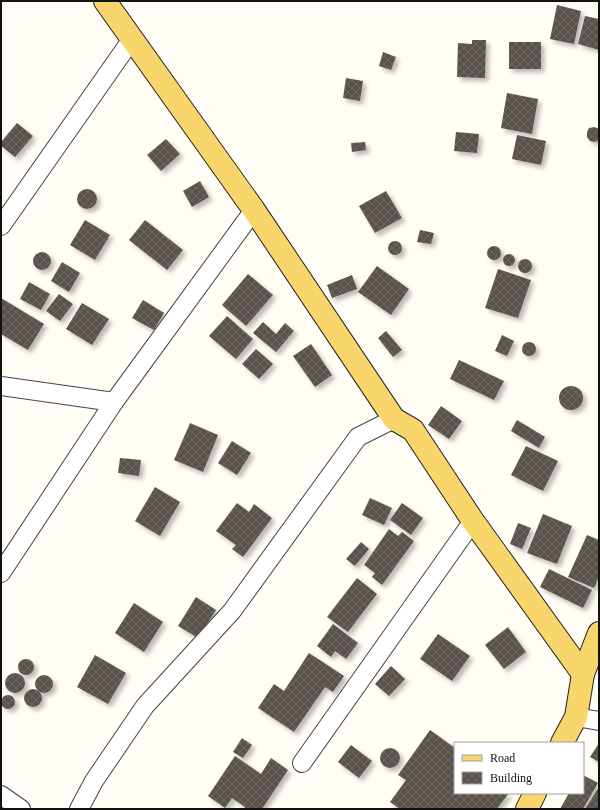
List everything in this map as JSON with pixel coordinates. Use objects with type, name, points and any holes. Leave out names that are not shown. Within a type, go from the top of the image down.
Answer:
[{"type":"main road","points":[[105,1],[254,210],[394,419],[413,430],[473,521],[583,674]]},
{"type":"main road","points":[[563,742],[576,717],[583,674],[599,633]]},
{"type":"main road","points":[[527,809],[534,794]]},
{"type":"street","points":[[1,226],[132,39]]},
{"type":"street","points":[[1,572],[114,402],[254,210]]},
{"type":"street","points":[[1,386],[114,402]]},
{"type":"street","points":[[79,809],[94,780],[145,706],[232,611],[358,437],[394,419]]},
{"type":"street","points":[[302,763],[473,521]]},
{"type":"street","points":[[576,717],[599,721]]},
{"type":"street","points":[[1,795],[21,809]]},
{"type":"building","points":[[557,5],[581,11],[574,44],[550,39]]},
{"type":"building","points":[[585,16],[599,19],[599,50],[578,44]]},
{"type":"building","points":[[472,40],[486,40],[485,78],[457,77],[458,43],[472,44]]},
{"type":"building","points":[[509,42],[541,42],[541,69],[509,69]]},
{"type":"building","points":[[383,52],[396,57],[391,70],[379,66]]},
{"type":"building","points":[[346,78],[363,81],[360,101],[343,98]]},
{"type":"building","points":[[507,93],[538,99],[532,134],[501,128]]},
{"type":"building","points":[[17,123],[33,136],[15,157],[1,146],[1,142]]},
{"type":"building","points":[[594,127],[599,129],[599,140],[595,142],[590,141],[587,137],[589,128]]},
{"type":"building","points":[[456,132],[479,134],[477,153],[454,151]]},
{"type":"building","points":[[517,135],[546,141],[541,165],[512,159]]},
{"type":"building","points":[[166,139],[180,154],[161,171],[147,155]]},
{"type":"building","points":[[365,142],[366,150],[352,152],[351,143]]},
{"type":"building","points":[[200,181],[209,197],[192,207],[183,191]]},
{"type":"building","points":[[87,189],[94,192],[97,199],[94,206],[87,209],[80,206],[77,199],[80,192]]},
{"type":"building","points":[[386,191],[402,218],[375,233],[359,206]]},
{"type":"building","points":[[85,220],[110,235],[95,260],[70,245]]},
{"type":"building","points":[[145,220],[183,250],[167,270],[129,240]]},
{"type":"building","points":[[420,230],[434,233],[431,244],[417,242]]},
{"type":"building","points":[[392,241],[398,241],[402,245],[402,251],[398,255],[392,255],[388,251],[388,245]]},
{"type":"building","points":[[491,246],[497,246],[501,250],[501,256],[497,260],[491,260],[487,256],[487,250]]},
{"type":"building","points":[[38,252],[46,252],[51,257],[49,268],[46,270],[38,270],[33,265],[33,257]]},
{"type":"building","points":[[507,254],[511,254],[515,260],[511,266],[507,266],[503,262],[503,258]]},
{"type":"building","points":[[525,259],[530,261],[532,266],[530,271],[525,273],[520,271],[518,266],[520,261]]},
{"type":"building","points":[[62,262],[80,273],[69,292],[51,281]]},
{"type":"building","points":[[377,266],[409,289],[391,315],[358,292]]},
{"type":"building","points":[[498,269],[531,280],[518,318],[485,308]]},
{"type":"building","points":[[248,274],[273,295],[246,326],[222,305]]},
{"type":"building","points":[[352,275],[357,289],[332,298],[327,285]]},
{"type":"building","points":[[29,282],[50,294],[41,310],[20,299]]},
{"type":"building","points":[[59,294],[73,304],[60,321],[46,311]]},
{"type":"building","points":[[1,298],[44,324],[28,350],[1,334]]},
{"type":"building","points":[[143,300],[164,313],[154,330],[132,318]]},
{"type":"building","points":[[82,303],[109,319],[92,345],[66,329]]},
{"type":"building","points":[[227,316],[253,339],[236,359],[209,336]]},
{"type":"building","points":[[263,322],[276,334],[285,323],[294,331],[276,352],[253,333]]},
{"type":"building","points":[[386,331],[402,350],[393,357],[378,338]]},
{"type":"building","points":[[502,335],[514,341],[507,356],[495,351]]},
{"type":"building","points":[[526,342],[532,342],[536,346],[536,352],[532,356],[526,356],[522,352],[522,346]]},
{"type":"building","points":[[311,344],[332,375],[315,387],[293,356]]},
{"type":"building","points":[[256,349],[273,364],[259,379],[242,364]]},
{"type":"building","points":[[459,360],[504,381],[494,400],[450,379]]},
{"type":"building","points":[[571,386],[576,387],[582,393],[582,403],[576,409],[571,410],[566,409],[560,403],[559,398],[560,393],[566,387]]},
{"type":"building","points":[[441,406],[462,421],[449,439],[428,425]]},
{"type":"building","points":[[517,420],[545,437],[539,448],[511,431]]},
{"type":"building","points":[[190,423],[218,435],[203,472],[174,460]]},
{"type":"building","points":[[232,441],[251,453],[237,475],[218,463]]},
{"type":"building","points":[[526,446],[558,461],[543,491],[511,475]]},
{"type":"building","points":[[120,458],[141,460],[139,476],[118,473]]},
{"type":"building","points":[[155,487],[180,502],[160,536],[135,521]]},
{"type":"building","points":[[370,498],[392,508],[384,525],[362,515]]},
{"type":"building","points":[[237,503],[249,512],[254,504],[272,518],[243,557],[232,549],[236,545],[216,531]]},
{"type":"building","points":[[402,503],[423,518],[411,535],[390,520]]},
{"type":"building","points":[[543,514],[572,526],[557,564],[527,553]]},
{"type":"building","points":[[518,523],[531,528],[522,549],[510,544]]},
{"type":"building","points":[[389,529],[398,536],[402,532],[414,541],[382,585],[372,577],[375,573],[364,565]]},
{"type":"building","points":[[587,535],[599,540],[599,577],[594,588],[568,577]]},
{"type":"building","points":[[361,542],[369,549],[355,566],[346,559]]},
{"type":"building","points":[[549,569],[592,590],[583,608],[540,587]]},
{"type":"building","points":[[357,578],[377,594],[348,632],[327,617]]},
{"type":"building","points":[[196,597],[216,610],[198,638],[178,626]]},
{"type":"building","points":[[134,603],[163,622],[144,652],[115,633]]},
{"type":"building","points":[[333,624],[358,643],[346,659],[335,651],[331,657],[317,646]]},
{"type":"building","points":[[508,627],[526,652],[504,669],[485,645]]},
{"type":"building","points":[[438,634],[470,656],[452,681],[420,659]]},
{"type":"building","points":[[309,653],[344,676],[333,692],[325,687],[294,732],[258,708],[274,684],[284,691]]},
{"type":"building","points":[[95,655],[126,673],[108,704],[77,687]]},
{"type":"building","points":[[26,659],[33,664],[34,667],[29,674],[26,675],[19,670],[18,667],[23,660]]},
{"type":"building","points":[[391,666],[405,679],[389,696],[375,684]]},
{"type":"building","points":[[15,673],[22,676],[25,683],[22,690],[15,693],[8,690],[5,683],[8,676]]},
{"type":"building","points":[[44,675],[50,678],[53,684],[50,690],[44,693],[38,690],[35,684],[38,678]]},
{"type":"building","points":[[33,689],[39,692],[42,698],[39,704],[33,707],[27,704],[24,698],[27,692]]},
{"type":"building","points":[[5,695],[11,695],[15,699],[15,705],[11,709],[5,709],[1,705],[1,699]]},
{"type":"building","points":[[430,730],[454,747],[454,794],[508,794],[497,809],[400,809],[390,802],[406,780],[398,775]]},
{"type":"building","points":[[242,738],[252,745],[243,758],[233,752]]},
{"type":"building","points":[[599,743],[599,762],[590,757]]},
{"type":"building","points":[[351,745],[372,761],[359,778],[338,762]]},
{"type":"building","points":[[390,748],[397,751],[400,758],[397,765],[390,768],[383,765],[380,758],[383,751]]},
{"type":"building","points":[[235,756],[261,774],[271,758],[288,770],[262,809],[244,809],[245,807],[232,798],[225,808],[208,796]]},
{"type":"building","points":[[584,776],[598,783],[583,809],[560,809],[568,794],[584,794]]},
{"type":"building","points":[[599,787],[599,809],[585,809]]}]
